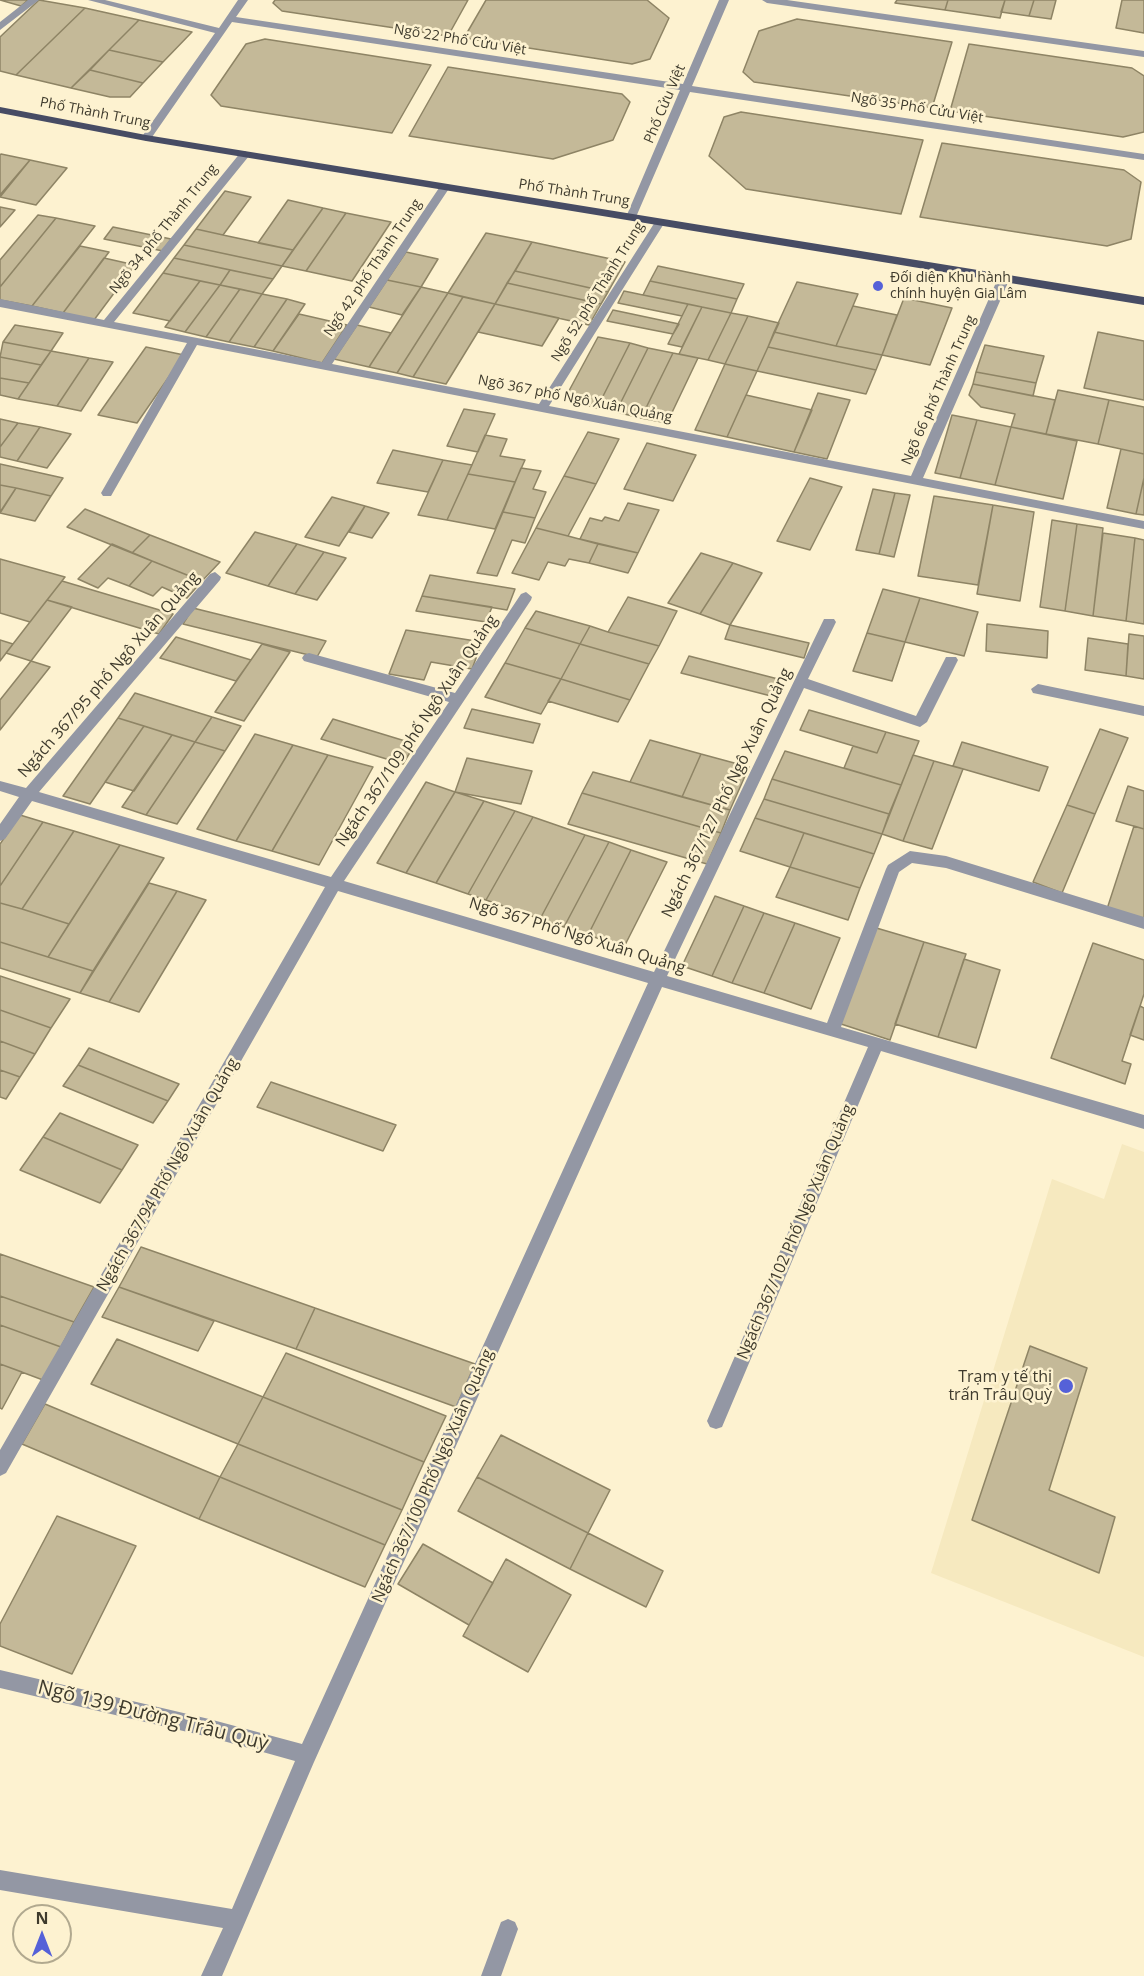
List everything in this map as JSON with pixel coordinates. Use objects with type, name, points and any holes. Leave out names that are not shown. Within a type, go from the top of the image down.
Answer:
[{"type":"main road","name":"Phố Thành Trung","points":[[0,110],[146,138],[1144,301]]},
{"type":"street","points":[[0,27],[34,0]]},
{"type":"street","points":[[93,0],[221,31]]},
{"type":"street","points":[[146,138],[243,0]]},
{"type":"street","name":"Phố Cửu Việt","points":[[631,218],[724,0]]},
{"type":"street","points":[[767,0],[1144,54]]},
{"type":"street","name":"Ngõ 22 Phố Cửu Việt","points":[[229,19],[686,88]]},
{"type":"street","name":"Ngõ 35 Phố Cửu Việt","points":[[686,88],[1144,157]]},
{"type":"street","name":"Ngõ 34 phố Thành Trung","points":[[107,323],[245,154]]},
{"type":"street","name":"Ngõ 42 phố Thành Trung","points":[[325,366],[445,187]]},
{"type":"street","name":"Ngõ 52 phố Thành Trung","points":[[542,408],[660,222]]},
{"type":"street","name":"Ngõ 66 phố Thành Trung","points":[[915,481],[1004,278]]},
{"type":"street","points":[[0,316],[4,304]]},
{"type":"street","name":"Ngõ 367 phố Ngô Xuân Quảng","points":[[4,304],[1144,525]]},
{"type":"street","points":[[107,493],[194,340]]},
{"type":"street","name":"Ngách 367/95 phố Ngô Xuân Quảng","points":[[0,835],[28,795],[215,578]]},
{"type":"street","name":"Ngách 367/109 phố Ngô Xuân Quảng","points":[[336,883],[526,597]]},
{"type":"street","name":"Ngách 367/127 Phố Ngô Xuân Quảng","points":[[658,978],[829,622]]},
{"type":"street","points":[[309,658],[458,699]]},
{"type":"street","name":"Ngách 367/127 Phố Ngô Xuân Quảng","points":[[801,682],[921,722],[951,660]]},
{"type":"street","points":[[1038,689],[1144,711]]},
{"type":"street","name":"Ngõ 367 Phố Ngô Xuân Quảng","points":[[0,786],[1144,1122]]},
{"type":"street","points":[[832,1030],[893,869],[910,856],[946,861],[1144,923]]},
{"type":"street","name":"Ngách 367/94 Phố Ngô Xuân Quảng","points":[[0,1467],[336,883]]},
{"type":"street","name":"Ngách 367/100 Phố Ngô Xuân Quảng","points":[[211,1976],[307,1755],[658,978]]},
{"type":"street","name":"Ngách 367/102 Phố Ngô Xuân Quảng","points":[[716,1421],[877,1043]]},
{"type":"street","name":"Ngõ 139 Đường Trâu Quỳ","points":[[0,1679],[209,1728],[307,1755]]},
{"type":"street","points":[[0,1880],[237,1920]]},
{"type":"street","points":[[491,1976],[508,1929]]},
{"type":"shaded area","name":"Trạm y tế thị trấn Trâu Quỳ","points":[[1122,1144],[1144,1152],[1144,1657],[931,1573],[1052,1179],[1104,1199]]},
{"type":"building","points":[[0,0],[28,0],[21,6]]},
{"type":"building","points":[[39,0],[85,8],[16,75],[0,71],[0,37]]},
{"type":"building","points":[[275,0],[468,0],[448,36],[282,11],[273,3]]},
{"type":"building","points":[[486,0],[647,0],[669,18],[650,59],[632,64],[464,38]]},
{"type":"building","points":[[897,0],[948,0],[945,10],[895,3]]},
{"type":"building","points":[[948,0],[1005,0],[1000,18],[945,10]]},
{"type":"building","points":[[1005,0],[1034,0],[1029,16],[1001,12]]},
{"type":"building","points":[[1034,0],[1056,0],[1051,19],[1029,16]]},
{"type":"building","points":[[1122,0],[1144,0],[1144,33],[1116,28]]},
{"type":"building","points":[[85,8],[139,20],[71,88],[16,75]]},
{"type":"building","points":[[797,19],[952,42],[932,108],[754,82],[743,72],[759,31]]},
{"type":"building","points":[[139,20],[192,32],[163,62],[109,50]]},
{"type":"building","points":[[265,39],[431,65],[392,133],[221,106],[211,95],[246,44]]},
{"type":"building","points":[[969,44],[1132,68],[1144,76],[1144,132],[1123,137],[950,111]]},
{"type":"building","points":[[109,50],[163,62],[143,83],[90,70]]},
{"type":"building","points":[[448,67],[622,94],[630,102],[613,140],[553,159],[409,136]]},
{"type":"building","points":[[90,70],[143,83],[130,97],[110,97],[71,88]]},
{"type":"building","points":[[741,112],[923,140],[901,214],[746,189],[709,156],[724,117]]},
{"type":"building","points":[[942,143],[1124,170],[1141,182],[1131,239],[1107,246],[920,217]]},
{"type":"building","points":[[0,155],[30,160],[0,195]]},
{"type":"building","points":[[30,160],[67,168],[36,205],[0,197]]},
{"type":"building","points":[[225,191],[251,197],[223,235],[196,229]]},
{"type":"building","points":[[288,200],[323,208],[293,250],[258,243]]},
{"type":"building","points":[[0,207],[15,210],[0,227]]},
{"type":"building","points":[[323,208],[346,213],[306,271],[282,266]]},
{"type":"building","points":[[346,213],[391,222],[352,281],[306,271]]},
{"type":"building","points":[[38,215],[56,218],[0,287],[0,260]]},
{"type":"building","points":[[56,218],[95,226],[32,306],[0,300],[0,287]]},
{"type":"building","points":[[113,227],[171,239],[163,251],[104,239]]},
{"type":"building","points":[[196,229],[293,250],[282,266],[184,245]]},
{"type":"building","points":[[486,233],[532,242],[495,304],[448,293]]},
{"type":"building","points":[[532,242],[625,262],[608,292],[515,271]]},
{"type":"building","points":[[184,245],[282,266],[273,279],[174,258]]},
{"type":"building","points":[[80,246],[109,252],[63,313],[32,306]]},
{"type":"building","points":[[406,252],[438,259],[421,287],[387,280]]},
{"type":"building","points":[[104,258],[135,265],[94,320],[63,313]]},
{"type":"building","points":[[174,258],[230,270],[220,285],[163,273]]},
{"type":"building","points":[[658,266],[744,284],[737,299],[650,281]]},
{"type":"building","points":[[230,270],[273,279],[262,294],[220,285]]},
{"type":"building","points":[[515,271],[608,292],[601,304],[507,283]]},
{"type":"building","points":[[163,273],[200,281],[170,321],[133,313]]},
{"type":"building","points":[[387,280],[421,287],[402,315],[369,307]]},
{"type":"building","points":[[200,281],[220,285],[185,332],[165,327]]},
{"type":"building","points":[[650,281],[737,299],[731,313],[643,295]]},
{"type":"building","points":[[797,282],[858,294],[836,346],[774,332]]},
{"type":"building","points":[[507,283],[601,304],[589,325],[495,304]]},
{"type":"building","points":[[220,285],[240,289],[206,337],[185,332]]},
{"type":"building","points":[[421,287],[448,293],[397,373],[369,367]]},
{"type":"building","points":[[240,289],[262,294],[229,342],[206,337]]},
{"type":"building","points":[[624,291],[688,304],[682,316],[618,303]]},
{"type":"building","points":[[448,293],[463,297],[413,377],[397,373]]},
{"type":"building","points":[[262,294],[287,299],[254,347],[229,342]]},
{"type":"building","points":[[463,297],[495,304],[446,384],[413,377]]},
{"type":"building","points":[[904,298],[952,308],[930,365],[882,355]]},
{"type":"building","points":[[287,299],[305,304],[273,351],[254,347]]},
{"type":"building","points":[[495,304],[559,318],[542,346],[478,332]]},
{"type":"building","points":[[688,304],[702,307],[682,347],[668,344]]},
{"type":"building","points":[[853,306],[897,315],[882,355],[836,346]]},
{"type":"building","points":[[702,307],[731,313],[708,360],[679,354]]},
{"type":"building","points":[[613,310],[679,324],[673,334],[607,321]]},
{"type":"building","points":[[731,313],[748,316],[725,364],[708,360]]},
{"type":"building","points":[[299,314],[347,325],[322,363],[273,351]]},
{"type":"building","points":[[748,316],[779,323],[757,371],[725,364]]},
{"type":"building","points":[[15,325],[63,333],[51,351],[3,342]]},
{"type":"building","points":[[357,325],[391,333],[369,367],[334,359]]},
{"type":"building","points":[[774,332],[882,355],[876,370],[768,347]]},
{"type":"building","points":[[1098,332],[1144,341],[1144,400],[1084,388]]},
{"type":"building","points":[[598,337],[630,343],[597,408],[564,400]]},
{"type":"building","points":[[3,342],[51,351],[41,365],[0,357]]},
{"type":"building","points":[[630,343],[648,348],[616,412],[597,408]]},
{"type":"building","points":[[985,345],[1044,356],[1036,383],[976,372]]},
{"type":"building","points":[[146,347],[184,355],[137,423],[98,415]]},
{"type":"building","points":[[768,347],[876,370],[866,394],[757,371]]},
{"type":"building","points":[[648,348],[673,353],[641,418],[616,412]]},
{"type":"building","points":[[51,351],[89,358],[57,406],[18,399]]},
{"type":"building","points":[[673,353],[698,358],[667,423],[641,418]]},
{"type":"building","points":[[0,357],[41,365],[29,383],[0,378]]},
{"type":"building","points":[[89,358],[113,362],[81,411],[57,406]]},
{"type":"building","points":[[725,364],[757,371],[727,437],[695,430]]},
{"type":"building","points":[[976,372],[1036,383],[1033,396],[973,384]]},
{"type":"building","points":[[0,378],[29,383],[18,399],[0,395]]},
{"type":"building","points":[[973,384],[1055,400],[1046,434],[1011,427],[1015,414],[981,407],[969,395]]},
{"type":"building","points":[[1058,390],[1109,400],[1098,444],[1046,434]]},
{"type":"building","points":[[818,393],[850,400],[827,459],[794,452]]},
{"type":"building","points":[[746,395],[812,410],[794,452],[727,437]]},
{"type":"building","points":[[1109,400],[1144,407],[1144,454],[1098,444]]},
{"type":"building","points":[[464,409],[495,414],[478,452],[447,446]]},
{"type":"building","points":[[952,415],[977,420],[960,478],[935,473]]},
{"type":"building","points":[[0,419],[18,423],[0,447]]},
{"type":"building","points":[[977,420],[1011,427],[995,485],[960,478]]},
{"type":"building","points":[[18,423],[40,427],[17,461],[0,457],[0,447]]},
{"type":"building","points":[[40,427],[71,434],[47,468],[17,461]]},
{"type":"building","points":[[1011,427],[1077,441],[1063,499],[995,485]]},
{"type":"building","points":[[588,432],[619,439],[596,484],[564,476]]},
{"type":"building","points":[[485,435],[507,439],[500,456],[525,460],[515,482],[468,474]]},
{"type":"building","points":[[647,443],[696,455],[673,501],[624,489]]},
{"type":"building","points":[[1121,449],[1144,454],[1144,478],[1136,514],[1107,508]]},
{"type":"building","points":[[393,450],[443,460],[428,492],[377,483]]},
{"type":"building","points":[[443,460],[472,465],[447,520],[418,515]]},
{"type":"building","points":[[0,464],[63,478],[51,496],[0,485]]},
{"type":"building","points":[[521,468],[541,471],[533,489],[546,492],[535,518],[503,512]]},
{"type":"building","points":[[468,474],[515,482],[495,529],[447,520]]},
{"type":"building","points":[[564,476],[596,484],[568,536],[536,528]]},
{"type":"building","points":[[810,478],[842,487],[810,550],[777,541]]},
{"type":"building","points":[[1144,478],[1144,515],[1136,514]]},
{"type":"building","points":[[0,485],[16,488],[0,512]]},
{"type":"building","points":[[16,488],[51,496],[35,521],[0,513]]},
{"type":"building","points":[[873,489],[895,493],[879,554],[856,550]]},
{"type":"building","points":[[895,493],[910,495],[894,557],[879,554]]},
{"type":"building","points":[[934,496],[993,505],[978,585],[918,576]]},
{"type":"building","points":[[332,497],[365,506],[339,546],[305,537]]},
{"type":"building","points":[[628,503],[659,510],[638,553],[580,539],[590,518],[602,521],[605,517],[619,521]]},
{"type":"building","points":[[993,505],[1034,512],[1020,601],[977,594]]},
{"type":"building","points":[[365,506],[389,513],[372,538],[349,532]]},
{"type":"building","points":[[85,509],[150,535],[132,553],[67,527]]},
{"type":"building","points":[[503,512],[535,518],[525,543],[512,540],[497,576],[477,573]]},
{"type":"building","points":[[1052,520],[1077,524],[1065,611],[1040,607]]},
{"type":"building","points":[[1077,524],[1103,528],[1093,616],[1065,611]]},
{"type":"building","points":[[536,528],[598,544],[589,563],[569,559],[565,566],[548,562],[539,580],[512,573]]},
{"type":"building","points":[[255,532],[297,544],[268,586],[226,573]]},
{"type":"building","points":[[1103,533],[1135,538],[1126,621],[1093,616]]},
{"type":"building","points":[[150,535],[220,562],[202,581],[132,553]]},
{"type":"building","points":[[1135,538],[1144,540],[1144,624],[1126,621]]},
{"type":"building","points":[[112,544],[152,561],[129,586],[108,578],[98,588],[78,579]]},
{"type":"building","points":[[297,544],[324,552],[295,594],[268,586]]},
{"type":"building","points":[[598,544],[638,553],[628,573],[589,563]]},
{"type":"building","points":[[324,552],[346,558],[317,600],[295,594]]},
{"type":"building","points":[[701,553],[733,563],[700,614],[668,603]]},
{"type":"building","points":[[0,559],[65,577],[30,622],[0,613]]},
{"type":"building","points":[[152,561],[202,581],[187,598],[162,587],[153,596],[129,586]]},
{"type":"building","points":[[733,563],[762,573],[730,625],[700,614]]},
{"type":"building","points":[[430,575],[515,589],[507,610],[422,596]]},
{"type":"building","points":[[62,581],[173,614],[159,634],[47,600]]},
{"type":"building","points":[[883,589],[920,598],[905,642],[867,633]]},
{"type":"building","points":[[422,596],[492,607],[486,622],[416,611]]},
{"type":"building","points":[[628,597],[677,611],[659,646],[608,632]]},
{"type":"building","points":[[920,598],[978,612],[964,656],[905,642]]},
{"type":"building","points":[[47,600],[72,607],[31,661],[6,653]]},
{"type":"building","points":[[193,608],[326,641],[317,657],[183,624]]},
{"type":"building","points":[[536,611],[590,626],[580,644],[525,628]]},
{"type":"building","points":[[987,624],[1048,631],[1047,658],[986,651]]},
{"type":"building","points":[[730,625],[809,643],[804,658],[725,639]]},
{"type":"building","points":[[590,626],[659,646],[649,664],[580,644]]},
{"type":"building","points":[[525,628],[580,644],[561,679],[505,663]]},
{"type":"building","points":[[406,630],[482,642],[472,669],[431,662],[424,680],[389,674]]},
{"type":"building","points":[[867,633],[905,642],[892,681],[853,671]]},
{"type":"building","points":[[1129,634],[1144,636],[1144,679],[1126,676]]},
{"type":"building","points":[[176,637],[251,660],[236,681],[160,658]]},
{"type":"building","points":[[1088,638],[1128,644],[1126,676],[1085,670]]},
{"type":"building","points":[[0,640],[13,644],[0,661]]},
{"type":"building","points":[[262,644],[290,652],[244,721],[215,712]]},
{"type":"building","points":[[580,644],[649,664],[630,700],[561,679]]},
{"type":"building","points":[[689,656],[778,679],[771,696],[681,673]]},
{"type":"building","points":[[31,661],[50,667],[0,730],[0,700]]},
{"type":"building","points":[[505,663],[561,679],[541,714],[485,697]]},
{"type":"building","points":[[561,679],[630,700],[618,722],[548,701]]},
{"type":"building","points":[[135,693],[212,717],[195,742],[118,718]]},
{"type":"building","points":[[472,709],[540,724],[533,743],[464,728]]},
{"type":"building","points":[[809,710],[886,732],[877,753],[800,730]]},
{"type":"building","points":[[212,717],[241,726],[225,751],[195,742]]},
{"type":"building","points":[[118,718],[144,726],[90,804],[63,796]]},
{"type":"building","points":[[333,719],[415,744],[403,764],[321,739]]},
{"type":"building","points":[[144,726],[172,735],[134,791],[105,782]]},
{"type":"building","points":[[1100,729],[1128,738],[1095,814],[1067,805]]},
{"type":"building","points":[[886,732],[919,741],[901,785],[844,768],[853,746],[877,753]]},
{"type":"building","points":[[255,734],[293,745],[236,841],[197,829]]},
{"type":"building","points":[[172,735],[195,742],[146,815],[122,807]]},
{"type":"building","points":[[650,740],[701,754],[682,797],[630,782]]},
{"type":"building","points":[[195,742],[225,751],[177,824],[146,815]]},
{"type":"building","points":[[962,742],[1048,767],[1039,791],[953,766]]},
{"type":"building","points":[[293,745],[328,755],[272,851],[236,841]]},
{"type":"building","points":[[785,751],[901,785],[889,814],[772,779]]},
{"type":"building","points":[[701,754],[749,767],[730,810],[682,797]]},
{"type":"building","points":[[328,755],[373,767],[319,865],[272,851]]},
{"type":"building","points":[[913,755],[934,761],[903,841],[882,834]]},
{"type":"building","points":[[467,758],[532,771],[521,804],[455,792]]},
{"type":"building","points":[[934,761],[963,769],[932,849],[903,841]]},
{"type":"building","points":[[593,772],[730,810],[721,833],[582,793]]},
{"type":"building","points":[[772,779],[889,814],[882,834],[764,799]]},
{"type":"building","points":[[426,782],[455,792],[406,873],[377,863]]},
{"type":"building","points":[[1128,786],[1144,791],[1144,829],[1116,821]]},
{"type":"building","points":[[455,792],[484,801],[436,883],[406,873]]},
{"type":"building","points":[[582,793],[721,833],[707,864],[568,824]]},
{"type":"building","points":[[764,799],[882,834],[874,854],[755,818]]},
{"type":"building","points":[[484,801],[515,811],[468,894],[436,883]]},
{"type":"building","points":[[1067,805],[1095,814],[1062,893],[1033,882]]},
{"type":"building","points":[[515,811],[533,817],[486,900],[468,894]]},
{"type":"building","points":[[20,815],[43,822],[0,886],[0,844]]},
{"type":"building","points":[[533,817],[585,835],[540,919],[486,900]]},
{"type":"building","points":[[755,818],[804,833],[790,867],[740,851]]},
{"type":"building","points":[[43,822],[74,831],[22,909],[0,903],[0,886]]},
{"type":"building","points":[[1134,826],[1144,829],[1144,920],[1107,909]]},
{"type":"building","points":[[74,831],[120,845],[69,924],[22,909]]},
{"type":"building","points":[[804,833],[874,854],[860,888],[790,867]]},
{"type":"building","points":[[585,835],[609,842],[564,927],[540,919]]},
{"type":"building","points":[[609,842],[631,850],[588,935],[564,927]]},
{"type":"building","points":[[120,845],[164,858],[93,971],[48,957]]},
{"type":"building","points":[[631,850],[667,862],[624,947],[588,935]]},
{"type":"building","points":[[790,867],[860,888],[848,920],[776,897]]},
{"type":"building","points":[[149,883],[177,891],[109,1002],[80,993]]},
{"type":"building","points":[[177,891],[206,900],[139,1012],[109,1002]]},
{"type":"building","points":[[715,896],[744,906],[712,976],[682,966]]},
{"type":"building","points":[[0,903],[69,924],[48,957],[0,942]]},
{"type":"building","points":[[744,906],[764,913],[732,983],[712,976]]},
{"type":"building","points":[[764,913],[795,923],[764,993],[732,983]]},
{"type":"building","points":[[795,923],[840,938],[811,1009],[764,993]]},
{"type":"building","points":[[873,927],[924,942],[890,1040],[838,1023]]},
{"type":"building","points":[[0,942],[93,971],[80,993],[0,968]]},
{"type":"building","points":[[924,942],[966,954],[938,1037],[895,1024]]},
{"type":"building","points":[[1093,943],[1144,960],[1144,994],[1122,1061],[1131,1064],[1125,1084],[1051,1058]]},
{"type":"building","points":[[964,959],[1000,970],[976,1048],[938,1037]]},
{"type":"building","points":[[0,976],[70,999],[51,1028],[0,1010]]},
{"type":"building","points":[[1140,1006],[1144,1008],[1144,1040],[1130,1035]]},
{"type":"building","points":[[0,1010],[51,1028],[35,1054],[0,1041]]},
{"type":"building","points":[[0,1041],[35,1054],[20,1077],[0,1070]]},
{"type":"building","points":[[89,1048],[179,1084],[168,1101],[78,1065]]},
{"type":"building","points":[[78,1065],[168,1101],[153,1123],[63,1086]]},
{"type":"building","points":[[0,1070],[20,1077],[6,1099],[0,1097]]},
{"type":"building","points":[[271,1082],[396,1125],[383,1151],[257,1107]]},
{"type":"building","points":[[60,1113],[138,1145],[122,1170],[43,1137]]},
{"type":"building","points":[[43,1137],[122,1170],[100,1203],[20,1170]]},
{"type":"building","points":[[141,1247],[315,1308],[296,1349],[119,1287]]},
{"type":"building","points":[[0,1254],[94,1287],[74,1322],[0,1296]]},
{"type":"building","points":[[119,1287],[214,1321],[198,1351],[102,1317]]},
{"type":"building","points":[[0,1296],[74,1322],[61,1347],[0,1325]]},
{"type":"building","points":[[315,1308],[475,1364],[456,1407],[296,1349]]},
{"type":"building","points":[[0,1325],[61,1347],[43,1380],[0,1364]]},
{"type":"building","points":[[117,1339],[263,1397],[238,1444],[91,1384]]},
{"type":"building","points":[[1030,1346],[1087,1368],[1049,1490],[1115,1517],[1099,1573],[972,1520]]},
{"type":"building","points":[[286,1353],[446,1416],[424,1462],[263,1397]]},
{"type":"building","points":[[0,1364],[22,1372],[2,1409],[0,1408]]},
{"type":"building","points":[[263,1397],[424,1462],[402,1510],[238,1444]]},
{"type":"building","points":[[45,1404],[220,1477],[199,1519],[22,1444]]},
{"type":"building","points":[[501,1435],[610,1490],[588,1533],[477,1477]]},
{"type":"building","points":[[238,1444],[402,1510],[385,1545],[220,1477]]},
{"type":"building","points":[[220,1477],[385,1545],[365,1587],[199,1519]]},
{"type":"building","points":[[477,1477],[588,1533],[570,1569],[458,1511]]},
{"type":"building","points":[[57,1516],[136,1546],[72,1674],[0,1646],[0,1624]]},
{"type":"building","points":[[588,1533],[663,1571],[646,1607],[570,1569]]},
{"type":"building","points":[[423,1544],[493,1583],[469,1625],[398,1584]]},
{"type":"building","points":[[506,1559],[571,1595],[528,1672],[463,1636]]},
{"type":"place","name":"Đối diện Khu hành chính huyện Gia Lâm","points":[[878,286]]},
{"type":"place","name":"Trạm y tế thị trấn Trâu Quỳ","points":[[1066,1386]]}]
